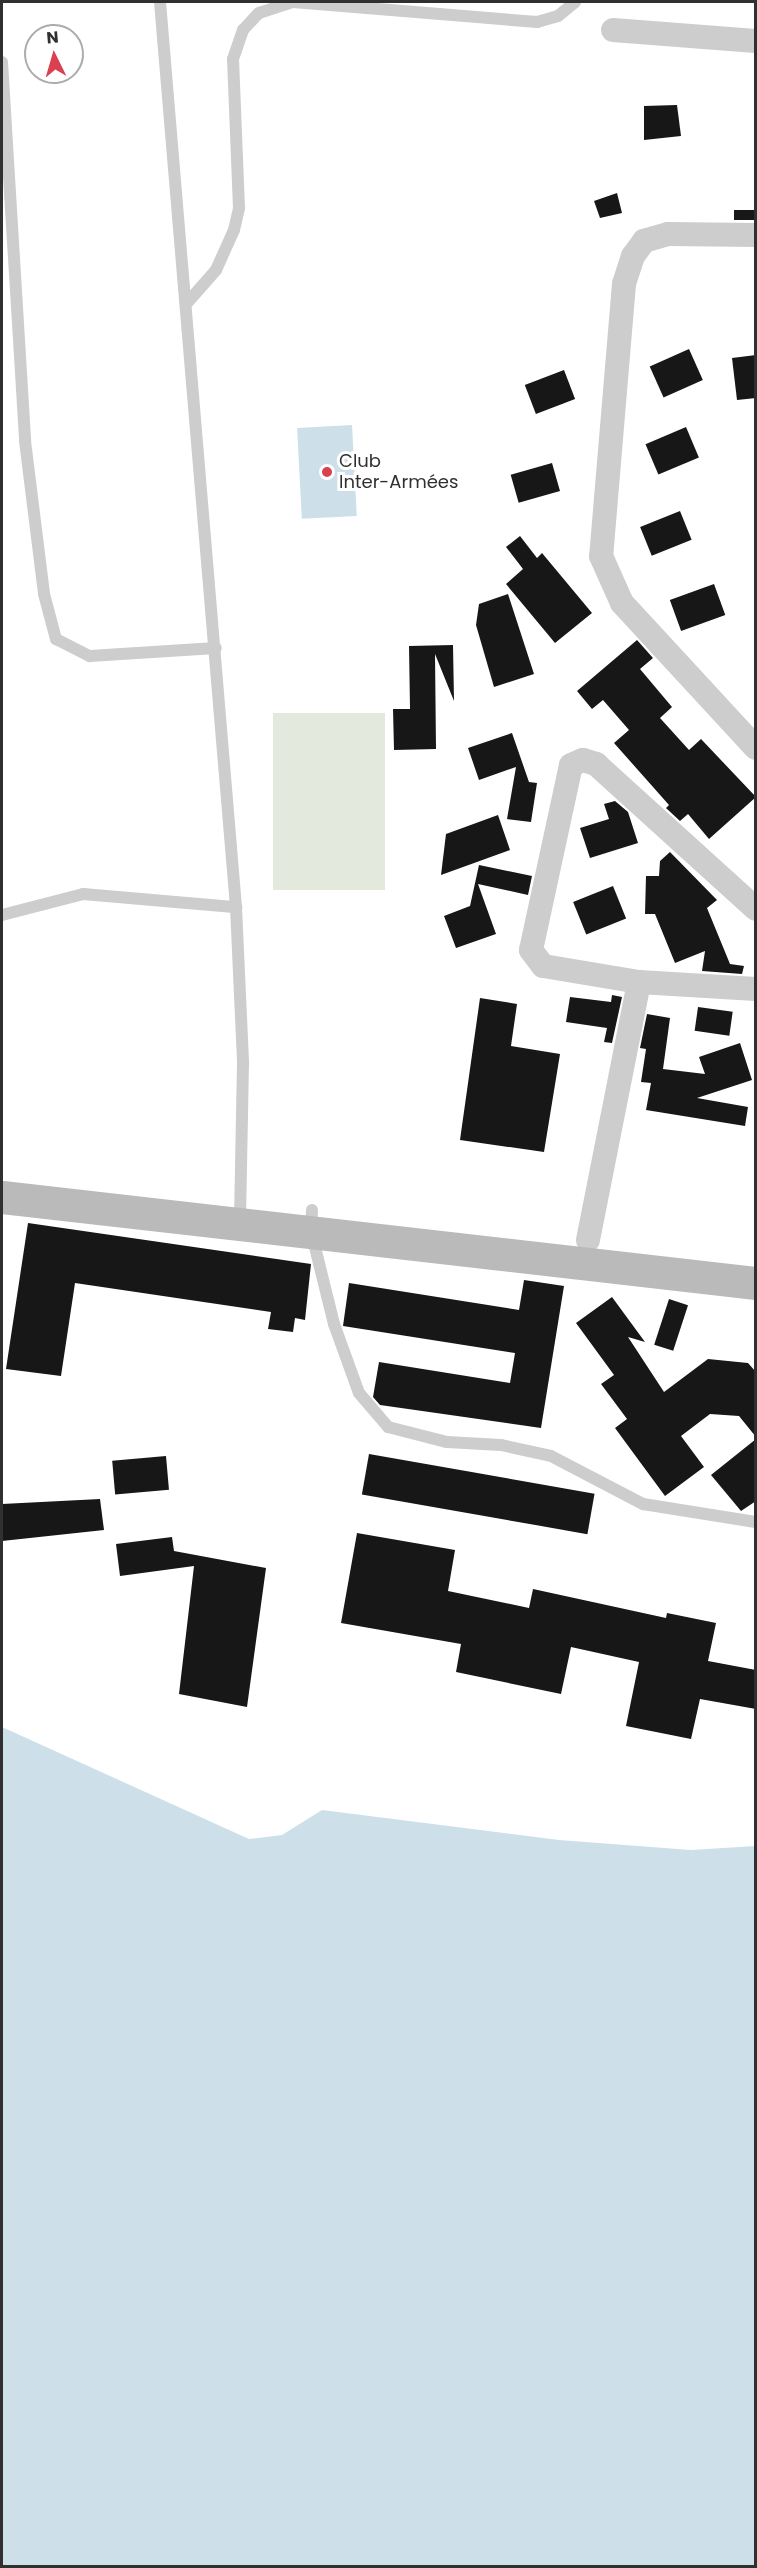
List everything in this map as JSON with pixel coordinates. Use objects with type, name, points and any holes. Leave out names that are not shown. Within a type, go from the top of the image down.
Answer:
[{"type":"main road","points":[[2,1176],[241,1212],[311,1220],[606,1250],[756,1259]]},
{"type":"main road","points":[[2,1197],[241,1212]]},
{"type":"main road","points":[[606,1250],[756,1283]]},
{"type":"street","points":[[613,30],[756,40]]},
{"type":"street","points":[[756,235],[668,234],[644,241],[633,256],[624,284],[601,556],[622,603],[756,748]]},
{"type":"street","points":[[756,909],[597,764],[583,759],[571,765],[531,950],[543,966],[639,982],[756,989]]},
{"type":"street","points":[[606,1250],[639,982]]},
{"type":"lane","points":[[160,2],[188,303],[236,908],[241,1212]]},
{"type":"lane","points":[[188,303],[216,270],[234,230],[239,208],[233,59],[243,30],[259,13],[293,2],[537,22],[558,16],[575,2]]},
{"type":"lane","points":[[2,62],[25,441],[44,594],[57,639],[90,656],[216,648]]},
{"type":"lane","points":[[2,915],[83,894],[236,908]]},
{"type":"lane","points":[[311,1220],[334,1324],[359,1393],[388,1427],[447,1443],[501,1445],[551,1456],[643,1504],[756,1522]]},
{"type":"shaded area","points":[[273,713],[385,713],[385,890],[273,890]]},
{"type":"water","name":"Club Inter-Armées","points":[[352,425],[357,516],[302,519],[297,428]]},
{"type":"water","points":[[2,1727],[249,1839],[282,1835],[322,1810],[559,1840],[691,1850],[755,1846],[755,2566],[2,2566]]},
{"type":"building","points":[[677,105],[681,136],[644,140],[644,106]]},
{"type":"building","points":[[617,193],[622,213],[600,218],[594,201]]},
{"type":"building","points":[[734,210],[756,210],[756,220],[734,220]]},
{"type":"building","points":[[689,349],[703,380],[664,398],[650,366]]},
{"type":"building","points":[[756,355],[756,398],[737,400],[732,358]]},
{"type":"building","points":[[564,370],[575,399],[536,414],[525,385]]},
{"type":"building","points":[[686,427],[699,457],[658,475],[645,444]]},
{"type":"building","points":[[552,463],[560,491],[519,503],[511,475]]},
{"type":"building","points":[[680,511],[692,540],[652,556],[640,527]]},
{"type":"building","points":[[520,536],[537,558],[542,553],[592,613],[555,643],[506,584],[523,569],[506,547]]},
{"type":"building","points":[[714,584],[725,615],[681,631],[670,600]]},
{"type":"building","points":[[508,594],[534,674],[494,687],[476,625],[479,604]]},
{"type":"building","points":[[637,640],[653,658],[640,669],[672,707],[660,718],[689,750],[701,739],[756,797],[709,839],[688,814],[680,821],[666,808],[669,805],[614,743],[629,730],[603,700],[592,709],[577,691]]},
{"type":"building","points":[[453,645],[454,701],[435,654],[436,749],[394,750],[393,709],[410,709],[409,646]]},
{"type":"building","points":[[512,733],[529,782],[537,783],[531,822],[507,819],[516,767],[479,780],[468,748]]},
{"type":"building","points":[[615,801],[628,812],[638,843],[590,858],[580,828],[609,819],[604,804]]},
{"type":"building","points":[[498,815],[510,850],[441,875],[446,834]]},
{"type":"building","points":[[670,852],[717,900],[707,908],[730,964],[744,966],[742,974],[702,971],[705,951],[675,963],[655,914],[645,914],[646,876],[659,876],[660,861]]},
{"type":"building","points":[[479,865],[532,876],[528,895],[478,884],[496,934],[456,948],[444,916],[470,906]]},
{"type":"building","points":[[613,886],[626,918],[586,935],[573,902]]},
{"type":"building","points":[[612,995],[622,997],[612,1043],[604,1042],[607,1028],[566,1022],[570,997],[611,1002]]},
{"type":"building","points":[[480,998],[517,1004],[511,1046],[560,1054],[544,1152],[460,1140]]},
{"type":"building","points":[[698,1007],[733,1012],[729,1036],[695,1031]]},
{"type":"building","points":[[647,1014],[670,1018],[663,1069],[705,1074],[699,1057],[740,1043],[752,1080],[697,1098],[748,1107],[745,1126],[646,1110],[651,1083],[641,1082],[646,1049],[640,1048]]},
{"type":"building","points":[[28,1223],[311,1264],[305,1320],[295,1318],[293,1332],[268,1329],[271,1312],[75,1283],[61,1376],[6,1369]]},
{"type":"building","points":[[524,1280],[564,1286],[541,1428],[380,1405],[373,1397],[379,1362],[510,1383],[515,1353],[343,1326],[349,1283],[519,1310]]},
{"type":"building","points":[[612,1297],[645,1342],[628,1337],[664,1392],[708,1359],[748,1363],[756,1372],[756,1437],[739,1416],[710,1414],[681,1436],[704,1467],[665,1496],[615,1428],[627,1419],[601,1384],[614,1375],[576,1323]]},
{"type":"building","points":[[669,1299],[688,1305],[673,1351],[654,1345]]},
{"type":"building","points":[[756,1439],[756,1501],[741,1511],[711,1475]]},
{"type":"building","points":[[369,1454],[595,1494],[587,1534],[362,1494]]},
{"type":"building","points":[[166,1456],[169,1490],[115,1495],[112,1461]]},
{"type":"building","points":[[100,1499],[104,1530],[2,1541],[2,1504]]},
{"type":"building","points":[[357,1533],[455,1550],[448,1591],[529,1608],[533,1589],[666,1618],[667,1613],[716,1623],[708,1661],[756,1670],[756,1709],[700,1699],[691,1739],[626,1726],[639,1662],[571,1647],[561,1694],[456,1672],[461,1644],[341,1623]]},
{"type":"building","points":[[172,1537],[174,1551],[266,1568],[247,1707],[179,1694],[194,1566],[120,1576],[116,1544]]},
{"type":"place","name":"Club Inter-Armées","points":[[327,472]]}]
